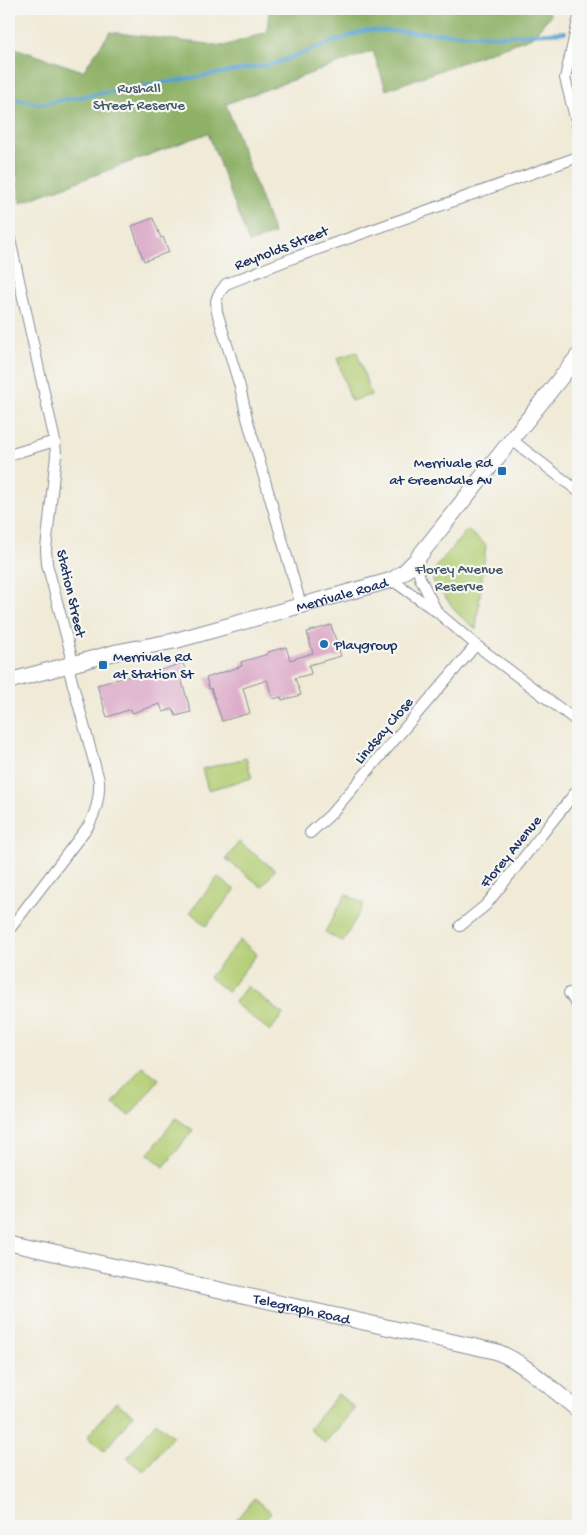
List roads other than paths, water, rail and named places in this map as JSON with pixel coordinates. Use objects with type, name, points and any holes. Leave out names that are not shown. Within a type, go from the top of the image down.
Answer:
[{"type":"street","points":[[578,21],[565,78],[578,129]]},
{"type":"street","name":"Reynolds Street","points":[[301,605],[217,312],[216,302],[218,295],[226,284],[293,258],[578,157]]},
{"type":"street","name":"Station Street","points":[[9,235],[55,441],[56,455],[46,549],[51,578],[71,654],[70,674],[99,780],[98,803],[90,825],[9,930]]},
{"type":"street","name":"Merrivale Road","points":[[9,681],[71,663],[174,641],[392,580],[404,572],[416,560],[578,356]]},
{"type":"street","points":[[512,440],[578,491]]},
{"type":"street","points":[[9,455],[55,441]]},
{"type":"street","points":[[416,560],[420,578],[437,612]]},
{"type":"street","points":[[392,580],[437,612],[578,722]]},
{"type":"street","name":"Lindsay Close","points":[[310,833],[330,815],[476,644]]},
{"type":"street","name":"Florey Avenue","points":[[460,926],[486,905],[578,789]]},
{"type":"street","points":[[569,992],[578,1006]]},
{"type":"street","name":"Telegraph Road","points":[[9,1243],[494,1350],[518,1364],[578,1410]]},
{"type":"waterway","points":[[9,97],[39,104],[273,64],[366,30],[500,36],[565,32]]},
{"type":"place","name":"Merrivale Rd at Greendale Av","points":[[502,471]]},
{"type":"place","name":"Playgroup","points":[[324,644]]},
{"type":"place","name":"Merrivale Rd at Station St","points":[[103,665]]},
{"type":"park label","name":"Rushall Street Reserve","points":[[139,96]]},
{"type":"park label","name":"Florey Avenue Reserve","points":[[459,576]]}]
